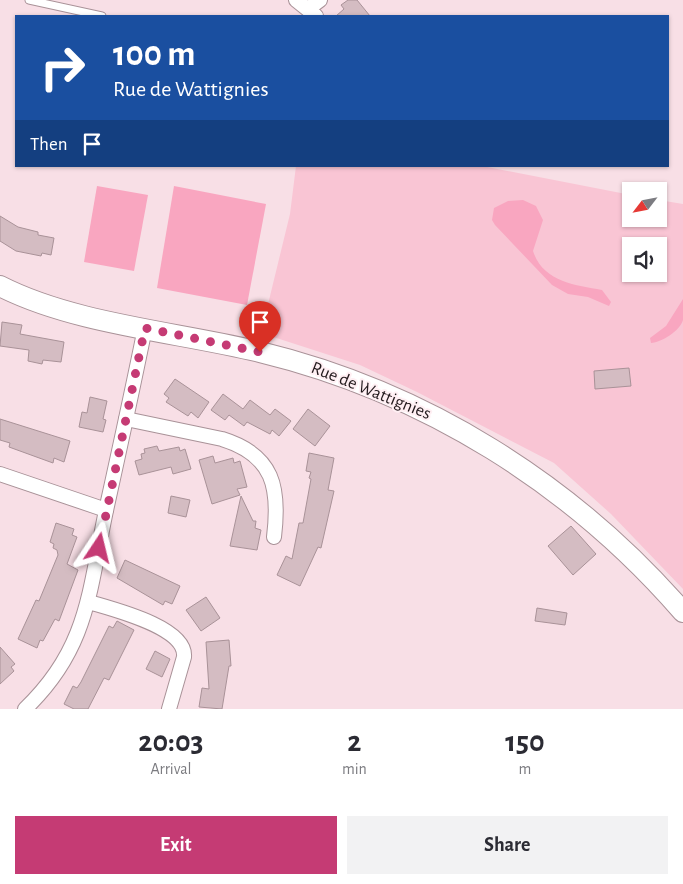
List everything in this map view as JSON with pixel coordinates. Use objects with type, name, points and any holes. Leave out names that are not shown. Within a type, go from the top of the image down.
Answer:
[{"type":"street","points":[[296,0],[312,13],[320,0]]},
{"type":"street","name":"Rue de Wattignies","points":[[0,286],[56,308],[260,352],[312,366],[406,402],[459,429],[519,466],[582,512],[634,559],[683,612]]},
{"type":"street","points":[[25,709],[42,692],[61,666],[80,628],[89,602],[106,510],[145,328]]},
{"type":"street","points":[[126,419],[222,439],[238,444],[255,454],[262,462],[274,489],[276,503],[274,537]]},
{"type":"street","points":[[0,474],[106,510]]},
{"type":"street","points":[[89,602],[165,630],[178,640],[184,651],[184,657],[169,709]]},
{"type":"lane","points":[[29,0],[97,15]]},
{"type":"shaded area","points":[[296,167],[487,167],[622,193],[622,228],[668,228],[668,202],[683,204],[683,589],[611,514],[554,463],[417,392],[360,365],[261,333],[290,214]]},
{"type":"shaded area","points":[[97,186],[148,195],[134,271],[84,262]]},
{"type":"shaded area","points":[[174,186],[266,204],[247,305],[157,288]]},
{"type":"shaded area","points":[[523,200],[536,206],[543,220],[533,251],[544,269],[552,276],[571,284],[602,290],[611,302],[609,306],[588,297],[568,294],[552,285],[495,225],[492,220],[494,208],[508,201]]},
{"type":"shaded area","points":[[683,299],[683,320],[681,324],[670,335],[660,341],[651,343],[650,338],[666,326]]},
{"type":"building","points":[[348,0],[357,0],[369,15],[337,15],[344,9],[341,5]]},
{"type":"building","points":[[0,216],[18,227],[38,232],[38,235],[54,238],[51,255],[42,253],[41,256],[16,251],[0,241]]},
{"type":"building","points":[[2,322],[22,325],[20,334],[64,342],[61,362],[43,360],[42,364],[28,361],[29,350],[0,346]]},
{"type":"building","points":[[629,368],[631,386],[595,389],[594,371]]},
{"type":"building","points":[[175,379],[209,402],[198,418],[191,412],[188,416],[166,402],[169,398],[164,394]]},
{"type":"building","points":[[223,394],[243,409],[250,400],[270,415],[275,409],[291,421],[279,436],[272,430],[270,434],[247,422],[244,426],[229,415],[225,420],[211,410]]},
{"type":"building","points":[[90,397],[107,401],[103,419],[106,420],[103,432],[79,427],[82,412],[87,413]]},
{"type":"building","points":[[308,409],[330,426],[315,446],[293,429]]},
{"type":"building","points":[[0,419],[70,441],[64,462],[54,458],[53,463],[9,447],[10,443],[0,440]]},
{"type":"building","points":[[157,446],[159,451],[179,447],[180,451],[185,449],[191,469],[173,474],[171,467],[139,475],[135,461],[142,459],[141,454],[145,453],[144,449]]},
{"type":"building","points":[[309,453],[334,458],[328,490],[334,491],[321,548],[318,547],[300,586],[277,575],[286,556],[292,559],[299,523],[303,523],[311,479],[309,478],[311,472],[306,471]]},
{"type":"building","points":[[213,456],[215,463],[233,458],[234,463],[240,461],[247,487],[237,489],[240,495],[212,504],[199,460]]},
{"type":"building","points":[[171,496],[190,500],[186,517],[168,513]]},
{"type":"building","points":[[241,496],[253,521],[256,521],[255,528],[261,530],[257,550],[230,546]]},
{"type":"building","points":[[56,523],[74,529],[72,535],[77,537],[67,564],[78,570],[59,621],[55,619],[43,641],[40,640],[37,648],[18,639],[36,600],[39,601],[58,555],[57,550],[53,548],[54,544],[50,542]]},
{"type":"building","points":[[571,526],[596,554],[573,575],[548,546]]},
{"type":"building","points":[[125,560],[180,586],[172,604],[165,601],[163,605],[117,578]]},
{"type":"building","points":[[206,597],[220,618],[201,631],[186,610]]},
{"type":"building","points":[[537,608],[567,613],[565,625],[535,621]]},
{"type":"building","points":[[117,621],[134,630],[109,680],[104,678],[88,709],[74,709],[64,704],[73,686],[77,688],[81,682],[109,626],[113,628]]},
{"type":"building","points":[[229,640],[231,666],[229,666],[222,709],[199,707],[202,688],[209,689],[206,642]]},
{"type":"building","points":[[0,647],[15,664],[11,667],[14,671],[0,684]]},
{"type":"building","points":[[155,651],[170,659],[162,677],[146,669]]},
{"type":"route","points":[[99,548],[145,328],[260,352]]}]
